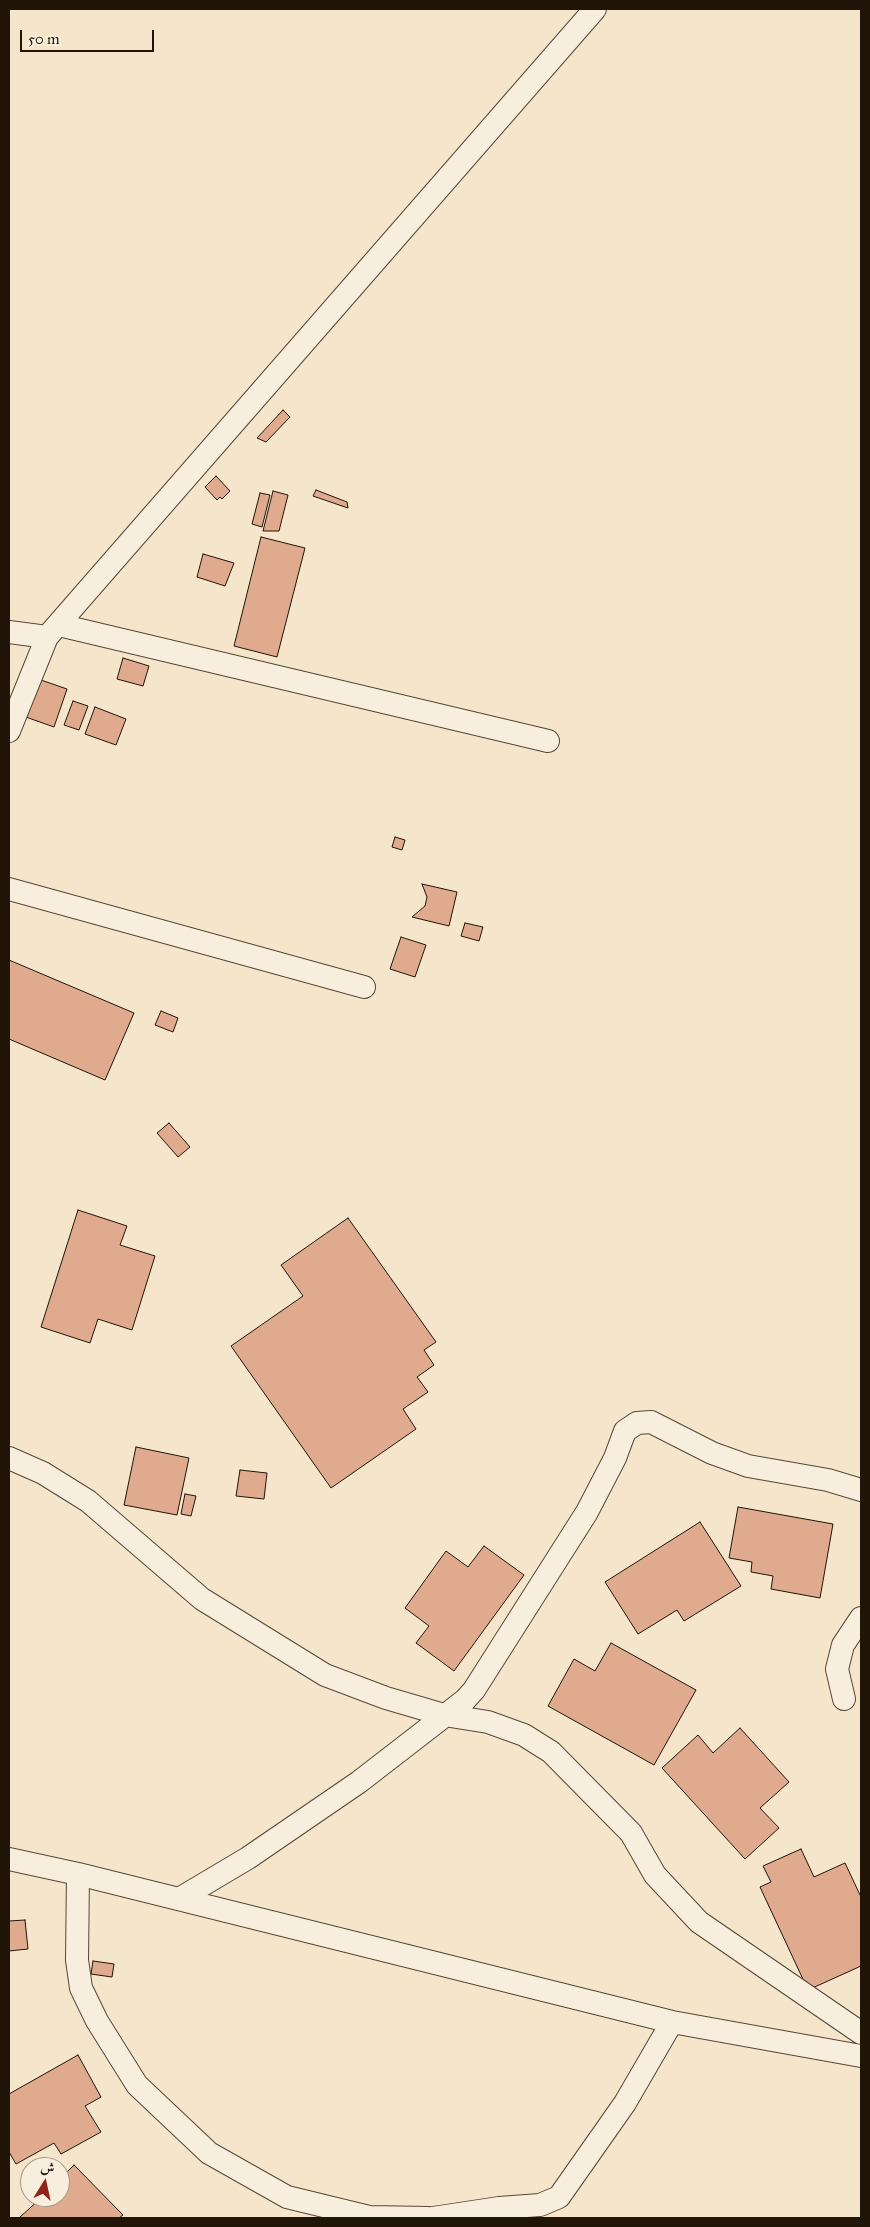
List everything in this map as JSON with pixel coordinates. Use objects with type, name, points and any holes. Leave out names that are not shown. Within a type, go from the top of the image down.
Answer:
[{"type":"street","points":[[9,731],[53,631],[595,9]]},
{"type":"street","points":[[9,632],[53,631],[548,741]]},
{"type":"street","points":[[9,888],[364,987]]},
{"type":"street","points":[[179,1899],[248,1858],[359,1782],[466,1700],[587,1512],[615,1458],[626,1431],[637,1423],[651,1422],[712,1453],[748,1466],[828,1480],[861,1490]]},
{"type":"street","points":[[9,1458],[43,1473],[88,1501],[202,1599],[260,1637],[325,1675],[386,1698],[444,1715],[488,1722],[524,1735],[551,1752],[630,1833],[655,1875],[699,1922],[861,2033]]},
{"type":"street","points":[[844,1699],[837,1669],[843,1646],[861,1618]]},
{"type":"street","points":[[9,1859],[78,1874],[672,2022],[861,2056]]},
{"type":"street","points":[[78,1874],[77,1960],[80,1988],[97,2021],[138,2085],[209,2153],[287,2198],[369,2218],[428,2218]]},
{"type":"street","points":[[433,2218],[499,2208],[548,2212],[625,2103],[672,2022]]},
{"type":"building","points":[[283,410],[290,417],[266,442],[257,438]]},
{"type":"building","points":[[216,476],[230,491],[222,499],[220,497],[217,500],[205,487]]},
{"type":"building","points":[[316,490],[347,502],[348,508],[313,496]]},
{"type":"building","points":[[273,491],[288,495],[279,531],[263,531]]},
{"type":"building","points":[[260,493],[270,495],[262,527],[252,524]]},
{"type":"building","points":[[261,537],[305,548],[277,657],[234,646]]},
{"type":"building","points":[[203,554],[234,563],[225,586],[197,577]]},
{"type":"building","points":[[123,658],[149,666],[143,686],[117,679]]},
{"type":"building","points":[[35,678],[67,689],[54,727],[23,716]]},
{"type":"building","points":[[73,701],[88,706],[79,730],[64,725]]},
{"type":"building","points":[[95,707],[126,719],[116,745],[85,734]]},
{"type":"building","points":[[395,837],[405,840],[402,850],[392,847]]},
{"type":"building","points":[[422,884],[457,892],[449,926],[412,917],[425,906],[427,897]]},
{"type":"building","points":[[465,923],[483,927],[479,941],[461,936]]},
{"type":"building","points":[[401,937],[426,945],[415,977],[390,969]]},
{"type":"building","points":[[9,960],[134,1013],[105,1080],[9,1039]]},
{"type":"building","points":[[161,1011],[178,1018],[173,1032],[155,1025]]},
{"type":"building","points":[[169,1123],[190,1147],[178,1157],[157,1133]]},
{"type":"building","points":[[78,1210],[127,1226],[120,1245],[155,1256],[132,1330],[98,1319],[90,1343],[41,1327]]},
{"type":"building","points":[[348,1218],[436,1342],[424,1350],[434,1365],[417,1377],[428,1392],[403,1409],[416,1429],[331,1488],[231,1346],[303,1296],[281,1265]]},
{"type":"building","points":[[136,1447],[189,1458],[177,1515],[124,1505]]},
{"type":"building","points":[[240,1470],[267,1473],[264,1499],[236,1496]]},
{"type":"building","points":[[185,1494],[196,1496],[191,1516],[181,1514]]},
{"type":"building","points":[[738,1507],[833,1524],[820,1598],[771,1589],[773,1576],[751,1572],[752,1562],[729,1558]]},
{"type":"building","points":[[700,1522],[741,1586],[684,1621],[677,1610],[638,1634],[605,1582]]},
{"type":"building","points":[[484,1546],[524,1575],[454,1671],[416,1643],[429,1626],[405,1608],[446,1551],[468,1567]]},
{"type":"building","points":[[611,1643],[696,1690],[654,1765],[548,1706],[574,1659],[595,1671]]},
{"type":"building","points":[[740,1728],[789,1782],[760,1808],[779,1828],[745,1859],[662,1768],[698,1735],[713,1753]]},
{"type":"building","points":[[801,1849],[814,1877],[845,1863],[861,1897],[861,1966],[808,1990],[760,1887],[771,1882],[763,1866]]},
{"type":"building","points":[[25,1920],[28,1949],[9,1951],[9,1921]]},
{"type":"building","points":[[93,1961],[114,1964],[112,1977],[91,1974]]},
{"type":"building","points":[[78,2055],[101,2097],[85,2106],[101,2132],[61,2154],[54,2143],[29,2157],[20,2157],[20,2162],[16,2164],[9,2152],[9,2094]]},
{"type":"building","points":[[74,2165],[123,2215],[119,2218],[19,2218],[31,2207],[70,2207],[70,2169]]}]
